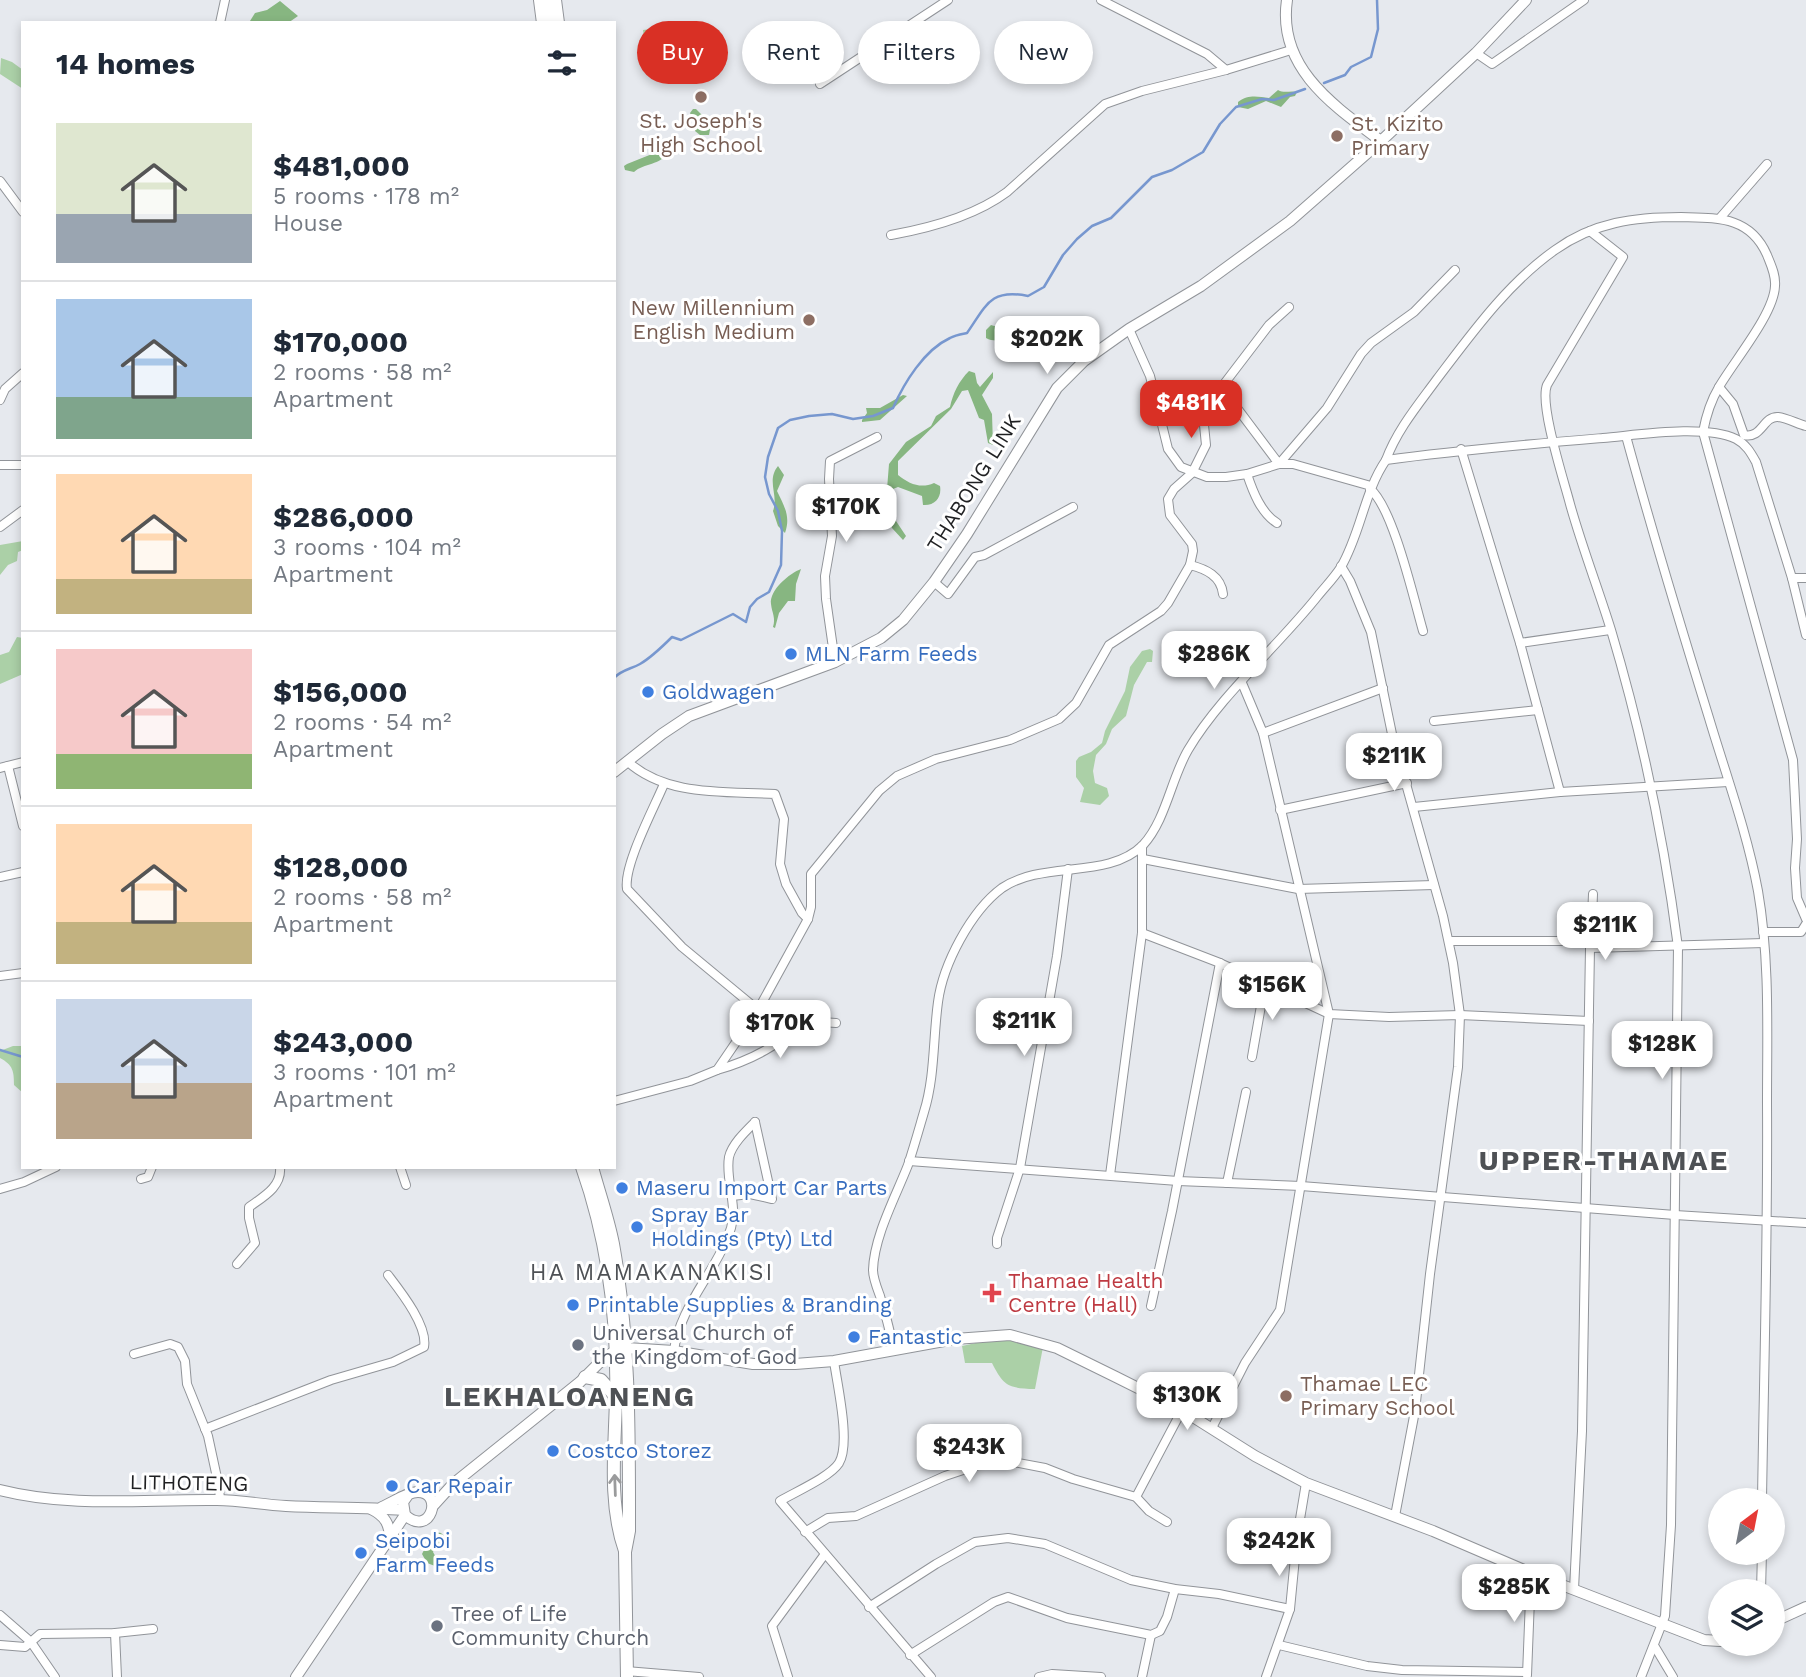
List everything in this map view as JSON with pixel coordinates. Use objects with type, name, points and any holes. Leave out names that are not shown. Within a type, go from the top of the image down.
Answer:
[{"type":"highway","points":[[541,0],[544,21]]},
{"type":"highway","points":[[554,0],[557,21]]},
{"type":"main road","points":[[1287,0],[1291,50],[1315,88],[1331,104],[1381,141]]},
{"type":"main road","name":"THABONG LINK","points":[[616,770],[689,716],[835,662],[881,638],[903,620],[934,582],[1057,388],[1084,361],[1129,329],[1201,286],[1290,221],[1476,53],[1526,0]]},
{"type":"main road","points":[[583,1169],[604,1242],[620,1349],[616,1398],[615,1493],[619,1534],[625,1552]]},
{"type":"main road","points":[[593,1169],[613,1242],[629,1531],[625,1552],[627,1674]]},
{"type":"main road","points":[[391,1539],[426,1519],[433,1506],[453,1484],[585,1377],[604,1358],[620,1349],[674,1351],[753,1364],[834,1361],[962,1339],[1010,1335],[1057,1348],[1182,1410],[1255,1456],[1306,1483],[1708,1640]]},
{"type":"main road","points":[[585,1377],[601,1380],[616,1398]]},
{"type":"main road","points":[[391,1539],[386,1520],[374,1508],[415,1492],[453,1484]]},
{"type":"main road","name":"LITHOTENG","points":[[0,1490],[64,1501],[220,1500],[286,1506],[374,1508],[404,1513]]},
{"type":"main road","points":[[422,1492],[433,1506]]},
{"type":"main road","points":[[296,1677],[391,1539],[404,1513],[403,1502],[408,1495]]},
{"type":"main road","points":[[404,1513],[411,1520],[419,1522]]},
{"type":"main road","points":[[1785,1617],[1806,1607]]},
{"type":"street","points":[[220,21],[225,0]]},
{"type":"street","points":[[844,68],[947,0]]},
{"type":"street","points":[[1101,0],[1206,54],[1226,70]]},
{"type":"street","points":[[1476,53],[1492,64],[1584,0]]},
{"type":"street","points":[[891,235],[916,231],[990,205],[1105,104],[1142,91],[1291,50]]},
{"type":"street","points":[[1720,218],[1767,164]]},
{"type":"street","points":[[0,181],[21,209]]},
{"type":"street","points":[[893,1350],[891,1333],[872,1273],[878,1244],[909,1161],[928,1099],[939,998],[953,957],[971,921],[987,900],[1024,877],[1115,862],[1142,846],[1154,828],[1188,751],[1208,722],[1294,626],[1341,566],[1360,523],[1371,487],[1393,442],[1422,399],[1492,309],[1523,276],[1556,250],[1590,231],[1622,220],[1652,217],[1720,218],[1737,223],[1764,248],[1774,272],[1775,287],[1769,307],[1719,387],[1708,408],[1703,432],[1793,760],[1797,898],[1806,921],[1805,929],[1801,932],[1763,933]]},
{"type":"street","points":[[1590,231],[1623,257],[1544,392],[1554,442],[1583,550],[1610,630],[1651,787],[1667,865],[1678,947],[1671,1525],[1663,1623],[1641,1677]]},
{"type":"street","points":[[1279,464],[1326,408],[1361,354],[1414,312],[1455,270]]},
{"type":"street","points":[[1279,464],[1231,400],[1223,384],[1269,325],[1289,307]]},
{"type":"street","points":[[1129,329],[1150,376],[1168,449],[1174,460],[1192,473],[1207,477],[1226,477],[1279,464],[1293,464],[1318,469],[1371,487],[1388,514],[1423,631]]},
{"type":"street","points":[[0,400],[5,389],[21,375]]},
{"type":"street","points":[[1719,387],[1734,404],[1744,435],[1758,433],[1769,420],[1777,417],[1806,426]]},
{"type":"street","points":[[717,1070],[758,1010],[808,919],[811,907],[811,874],[879,791],[897,776],[936,759],[1010,740],[1059,719],[1076,702],[1109,645],[1168,603],[1190,565],[1193,551],[1192,544],[1170,514],[1168,499],[1174,489],[1192,473],[1206,445],[1204,425],[1197,407]]},
{"type":"street","points":[[1386,460],[1461,449],[1626,436],[1703,432],[1734,438],[1746,446],[1756,462],[1792,578],[1806,635]]},
{"type":"street","points":[[1626,436],[1655,543],[1746,841],[1758,891],[1764,943],[1767,1031],[1768,1222],[1764,1295],[1762,1488]]},
{"type":"street","points":[[835,662],[825,576],[832,536],[830,461],[877,437]]},
{"type":"street","points":[[1461,449],[1520,643],[1560,792]]},
{"type":"street","points":[[0,465],[21,466]]},
{"type":"street","points":[[1247,474],[1256,498],[1270,519],[1277,523]]},
{"type":"street","points":[[934,582],[948,594],[975,557],[984,555],[1073,507]]},
{"type":"street","points":[[0,527],[21,511]]},
{"type":"street","points":[[1190,565],[1206,570],[1217,578],[1222,584],[1223,594]]},
{"type":"street","points":[[1341,566],[1371,632],[1392,734],[1414,807],[1448,941],[1460,1015],[1458,1067],[1415,1411],[1395,1516]]},
{"type":"street","points":[[1792,578],[1806,578]]},
{"type":"street","points":[[1520,643],[1610,630]]},
{"type":"street","points":[[1212,1428],[1245,1363],[1280,1310],[1329,1014],[1263,733],[1242,683]]},
{"type":"street","points":[[1263,733],[1382,688]]},
{"type":"street","points":[[1434,721],[1538,710]]},
{"type":"street","points":[[627,761],[641,774],[664,784],[693,789],[775,794],[784,819],[780,864],[786,884],[808,919]]},
{"type":"street","points":[[21,763],[4,767],[21,820]]},
{"type":"street","points":[[1414,807],[1560,792],[1728,782]]},
{"type":"street","points":[[1280,810],[1407,783]]},
{"type":"street","points":[[664,784],[625,879],[627,889],[682,947],[758,1010]]},
{"type":"street","points":[[1110,1175],[1142,933],[1142,846]]},
{"type":"street","points":[[1143,859],[1298,889],[1434,885]]},
{"type":"street","points":[[997,1244],[1020,1168],[1057,956],[1068,869]]},
{"type":"street","points":[[0,877],[21,872]]},
{"type":"street","points":[[1574,1589],[1582,1431],[1593,894]]},
{"type":"street","points":[[1142,933],[1220,962],[1329,1014],[1389,1017],[1460,1015],[1589,1021]]},
{"type":"street","points":[[1448,941],[1678,947],[1687,944],[1764,943]]},
{"type":"street","points":[[1151,1306],[1220,962]]},
{"type":"street","points":[[0,976],[21,973]]},
{"type":"street","points":[[1252,1057],[1265,983]]},
{"type":"street","points":[[616,1100],[690,1081],[747,1061],[773,1047],[807,1021],[836,1023]]},
{"type":"street","points":[[1227,1183],[1246,1092]]},
{"type":"street","points":[[674,1351],[682,1319],[708,1279],[732,1225],[729,1156],[755,1122],[772,1199],[750,1194],[732,1196]]},
{"type":"street","points":[[909,1161],[1806,1223]]},
{"type":"street","points":[[0,1189],[24,1182],[52,1169]]},
{"type":"street","points":[[141,1179],[148,1177],[151,1169]]},
{"type":"street","points":[[237,1264],[255,1243],[249,1207],[276,1185],[281,1169]]},
{"type":"street","points":[[401,1169],[406,1185]]},
{"type":"street","points":[[205,1429],[331,1380],[393,1362],[424,1347],[426,1338],[407,1301],[388,1275]]},
{"type":"street","points":[[134,1354],[170,1344],[178,1347],[185,1361],[187,1384],[205,1429],[220,1500]]},
{"type":"street","points":[[834,1361],[844,1440],[842,1455],[838,1465],[780,1501],[930,1677]]},
{"type":"street","points":[[1136,1497],[1182,1410]]},
{"type":"street","points":[[805,1532],[828,1518],[856,1516],[945,1476],[984,1464],[1008,1461],[1045,1468],[1136,1497],[1149,1511],[1167,1522]]},
{"type":"street","points":[[1266,1677],[1290,1609],[1297,1537],[1306,1483]]},
{"type":"street","points":[[869,1607],[975,1542],[994,1538],[1045,1544],[1131,1580],[1290,1609]]},
{"type":"street","points":[[788,1677],[772,1626],[825,1554]]},
{"type":"street","points":[[1279,1645],[1367,1666],[1527,1675],[1531,1573]]},
{"type":"street","points":[[911,1656],[994,1602],[1008,1597],[1020,1599],[1067,1618],[1151,1635],[1160,1631],[1175,1589]]},
{"type":"street","points":[[0,1615],[32,1642],[55,1677]]},
{"type":"street","points":[[0,1644],[25,1647],[40,1634],[115,1633],[153,1629]]},
{"type":"street","points":[[115,1633],[117,1677]]},
{"type":"street","points":[[1142,1677],[1151,1635]]},
{"type":"street","points":[[1655,1647],[1673,1677]]},
{"type":"street","points":[[627,1674],[699,1677]]},
{"type":"street","points":[[1039,1677],[1052,1674],[1101,1677]]},
{"type":"green space","points":[[280,1],[298,16],[291,21],[250,21],[255,13],[267,10]]},
{"type":"green space","points":[[1,58],[12,62],[21,69],[21,88],[0,74]]},
{"type":"green space","points":[[1278,90],[1297,92],[1281,107],[1266,101],[1248,109],[1238,107],[1238,102],[1242,99],[1269,98]]},
{"type":"green space","points":[[693,109],[711,124],[709,135],[700,135],[695,131],[690,113]]},
{"type":"green space","points":[[662,150],[667,153],[661,160],[634,172],[625,170],[624,166],[627,164]]},
{"type":"green space","points":[[991,325],[1024,338],[1026,356],[1023,361],[1015,360],[1016,344],[986,338],[986,330]]},
{"type":"green space","points":[[969,371],[975,373],[980,387],[993,372],[993,378],[982,395],[992,414],[993,445],[988,443],[984,420],[979,418],[968,390],[962,391],[951,409],[898,461],[898,475],[902,478],[920,485],[934,483],[940,486],[939,497],[927,505],[923,505],[922,496],[898,487],[893,489],[888,509],[906,536],[903,540],[892,528],[891,521],[876,520],[887,489],[889,464],[906,442],[931,426],[936,416],[950,407],[957,388]]},
{"type":"green space","points":[[903,395],[907,396],[880,420],[862,422],[867,413],[866,408],[880,408]]},
{"type":"green space","points":[[778,466],[784,475],[777,491],[787,516],[785,533],[778,526],[773,511],[773,477]]},
{"type":"green space","points":[[21,541],[17,561],[8,565],[0,575],[0,545]]},
{"type":"green space","points":[[801,569],[796,584],[795,601],[788,601],[779,613],[775,628],[771,604],[773,593],[786,578]]},
{"type":"green space","points":[[17,637],[21,638],[21,675],[0,684],[0,655],[9,652]]},
{"type":"green space","points":[[1142,651],[1153,651],[1152,662],[1147,662],[1134,685],[1126,716],[1112,729],[1106,744],[1096,755],[1093,771],[1095,783],[1107,788],[1109,796],[1100,805],[1080,802],[1084,788],[1076,777],[1076,761],[1102,743],[1105,731],[1125,691],[1130,667]]},
{"type":"green space","points":[[21,1046],[21,1091],[14,1085],[13,1072],[8,1063],[0,1058],[0,1051]]},
{"type":"green space","points":[[994,1339],[1043,1347],[1035,1389],[1008,1385],[992,1363],[965,1363],[962,1346]]},
{"type":"green space","points":[[436,1532],[445,1537],[444,1542],[435,1547],[433,1552],[438,1561],[435,1566],[427,1563],[422,1554],[432,1534]]},
{"type":"waterway","points":[[1324,83],[1345,75],[1351,67],[1371,57],[1378,29],[1377,0]]},
{"type":"waterway","points":[[616,676],[657,652],[672,637],[681,640],[733,614],[746,622],[750,607],[769,592],[781,565],[782,531],[778,511],[769,494],[765,477],[768,457],[778,428],[790,420],[809,416],[832,414],[853,419],[873,416],[893,408],[909,378],[932,350],[952,337],[967,333],[985,307],[997,297],[1015,294],[1028,296],[1044,287],[1063,255],[1077,239],[1092,226],[1111,218],[1152,177],[1172,170],[1203,152],[1220,124],[1236,107],[1262,99],[1274,100],[1305,89]]},
{"type":"waterway","points":[[0,1050],[21,1056]]},
{"type":"place","name":"St. Joseph's High School","points":[[701,97]]},
{"type":"place","name":"St. Kizito Primary","points":[[1337,136]]},
{"type":"place","name":"New Millennium English Medium","points":[[809,320]]},
{"type":"place","name":"MLN Farm Feeds","points":[[791,654]]},
{"type":"place","name":"Goldwagen","points":[[648,692]]},
{"type":"place","name":"Maseru Import Car Parts","points":[[622,1188]]},
{"type":"place","name":"Spray Bar Holdings (Pty) Ltd","points":[[637,1227]]},
{"type":"place","name":"Thamae Health Centre (Hall)","points":[[992,1293]]},
{"type":"place","name":"Printable Supplies & Branding","points":[[573,1305]]},
{"type":"place","name":"Fantastic","points":[[854,1337]]},
{"type":"place","name":"Universal Church of the Kingdom of God","points":[[578,1345]]},
{"type":"place","name":"Thamae LEC Primary School","points":[[1286,1396]]},
{"type":"place","name":"Costco Storez","points":[[553,1451]]},
{"type":"place","name":"Car Repair","points":[[392,1486]]},
{"type":"place","name":"Seipobi Farm Feeds","points":[[361,1553]]},
{"type":"place","name":"Tree of Life Community Church","points":[[437,1626]]},
{"type":"district","name":"UPPER-THAMAE","points":[[1604,1160]]},
{"type":"district","name":"HA MAMAKANAKISI","points":[[652,1272]]},
{"type":"district","name":"LEKHALOANENG","points":[[570,1396]]}]
